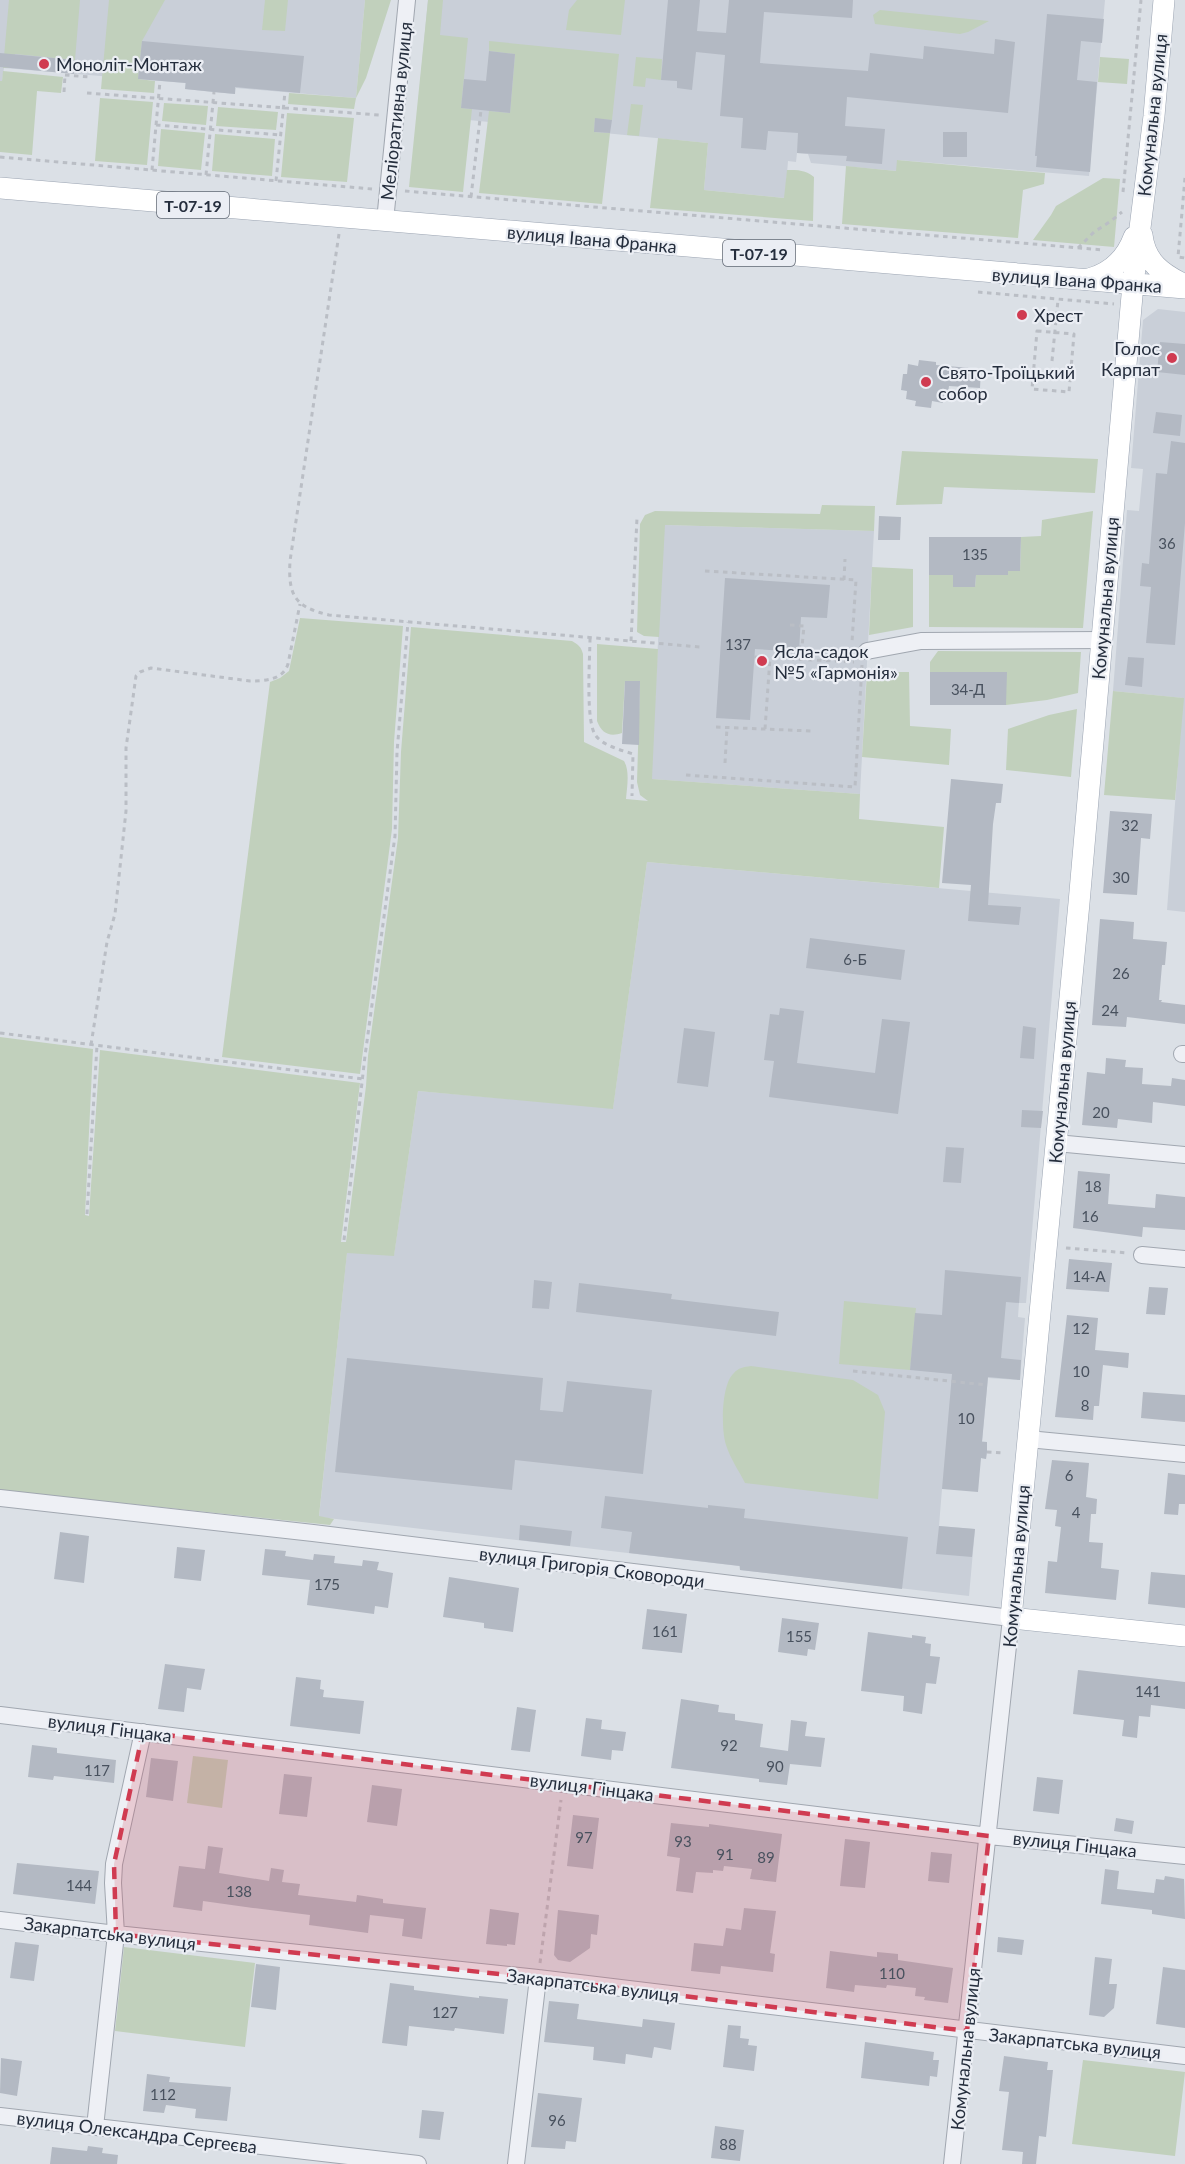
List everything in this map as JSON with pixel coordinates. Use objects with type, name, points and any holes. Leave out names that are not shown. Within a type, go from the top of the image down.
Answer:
[{"type":"main road","name":"Комунальна вулиця","points":[[1011,1618],[1133,284],[1130,222],[1152,136],[1164,0]]},
{"type":"main road","name":"вулиця Івана Франка","points":[[0,188],[1079,280],[1185,286]]},
{"type":"main road","points":[[1079,280],[1102,275],[1121,261],[1133,242],[1130,222]]},
{"type":"main road","points":[[1130,222],[1152,263],[1160,272],[1185,286]]},
{"type":"main road","name":"вулиця Григорія Сковороди","points":[[1011,1618],[1185,1636]]},
{"type":"street","name":"Меліоративна вулиця","points":[[385,221],[407,0]]},
{"type":"street","points":[[859,650],[921,641],[1102,640]]},
{"type":"street","points":[[1056,1143],[1185,1155]]},
{"type":"street","points":[[1142,1255],[1185,1259]]},
{"type":"street","points":[[1028,1439],[1185,1454]]},
{"type":"street","name":"вулиця Григорія Сковороди","points":[[0,1498],[325,1534],[1011,1618]]},
{"type":"street","name":"Комунальна вулиця","points":[[952,2164],[1011,1618]]},
{"type":"street","name":"вулиця Гінцака","points":[[0,1715],[989,1836],[1185,1856]]},
{"type":"street","points":[[95,2127],[116,1934],[112,1883],[114,1864],[143,1732]]},
{"type":"street","name":"Закарпатська вулиця","points":[[0,1920],[538,1978],[1185,2056]]},
{"type":"street","points":[[516,2164],[538,1978]]},
{"type":"street","name":"вулиця Олександра Сергеєва","points":[[0,2116],[417,2164]]},
{"type":"path","points":[[1123,201],[1141,0]]},
{"type":"path","points":[[64,92],[66,74],[89,77]]},
{"type":"path","points":[[152,170],[160,81]]},
{"type":"path","points":[[206,175],[214,92]]},
{"type":"path","points":[[276,181],[285,92]]},
{"type":"path","points":[[87,93],[396,116]]},
{"type":"path","points":[[471,197],[481,110]]},
{"type":"path","points":[[156,125],[281,135]]},
{"type":"path","points":[[0,157],[1108,250]]},
{"type":"path","points":[[1185,178],[1178,257],[1185,258]]},
{"type":"path","points":[[1078,248],[1094,232],[1122,212],[1130,222]]},
{"type":"path","points":[[342,217],[290,561],[290,583],[295,598],[308,610],[329,615],[700,647]]},
{"type":"path","points":[[978,292],[1115,304]]},
{"type":"path","points":[[1052,361],[1058,299]]},
{"type":"path","points":[[1037,331],[1055,332],[1074,334],[1070,392],[1032,389],[1037,331]]},
{"type":"path","points":[[630,641],[637,518]]},
{"type":"path","points":[[844,580],[845,559]]},
{"type":"path","points":[[705,572],[856,580],[859,650]]},
{"type":"path","points":[[91,1045],[106,942],[115,914],[126,819],[126,748],[136,676],[152,668],[250,681],[261,681],[279,676],[286,671],[300,604]]},
{"type":"path","points":[[344,1240],[395,837],[397,752],[408,622]]},
{"type":"path","points":[[790,625],[804,626],[802,647],[799,647]]},
{"type":"path","points":[[590,638],[590,722],[592,730],[602,741],[633,754],[632,796]]},
{"type":"path","points":[[825,661],[826,649]]},
{"type":"path","points":[[686,775],[855,787],[862,663],[754,657]]},
{"type":"path","points":[[765,729],[770,658]]},
{"type":"path","points":[[716,727],[811,731]]},
{"type":"path","points":[[725,763],[727,727]]},
{"type":"path","points":[[0,1033],[363,1078]]},
{"type":"path","points":[[87,1214],[97,1045]]},
{"type":"path","points":[[1046,1246],[1142,1255]]},
{"type":"path","points":[[854,1371],[987,1385]]},
{"type":"path","points":[[987,1452],[1004,1453]]},
{"type":"path","points":[[538,1978],[563,1783]]},
{"type":"highlighted area","points":[[143,1732],[989,1836],[967,2031],[538,1978],[116,1934],[114,1864]]},
{"type":"shaded area","points":[[0,0],[365,0],[356,98],[236,88],[235,94],[185,89],[185,83],[4,68],[2,81],[0,81]]},
{"type":"shaded area","points":[[428,0],[1105,0],[1089,176],[898,160],[897,171],[811,163],[808,154],[797,153],[796,162],[788,161],[785,198],[704,190],[708,143],[417,115]]},
{"type":"shaded area","points":[[1158,309],[1185,312],[1185,912],[1167,910],[1183,698],[1113,691],[1127,510],[1139,511],[1143,469],[1131,468],[1143,320]]},
{"type":"shaded area","name":"Ясла-садок №5 «Гармонія»","points":[[664,525],[874,531],[860,794],[651,779]]},
{"type":"shaded area","points":[[647,862],[1060,899],[1026,1303],[1019,1303],[1018,1317],[1025,1318],[1020,1380],[988,1378],[982,1441],[987,1442],[986,1459],[981,1458],[942,1489],[939,1526],[975,1529],[969,1596],[740,1570],[739,1566],[319,1517],[347,1252],[394,1255],[418,1091],[613,1108]]},
{"type":"green space","points":[[9,0],[80,0],[75,60],[15,54],[14,68],[3,68]]},
{"type":"green space","points":[[109,0],[165,0],[142,41],[138,79],[155,81],[154,93],[101,89]]},
{"type":"green space","points":[[265,0],[288,0],[285,31],[262,30]]},
{"type":"green space","points":[[365,0],[391,0],[366,78],[356,98]]},
{"type":"green space","points":[[428,0],[443,0],[440,35],[468,38],[461,108],[472,109],[463,192],[409,187]]},
{"type":"green space","points":[[577,0],[625,0],[621,35],[566,30],[569,10]]},
{"type":"green space","points":[[880,10],[989,21],[960,34],[875,24],[873,15]]},
{"type":"green space","points":[[489,41],[619,54],[612,120],[595,119],[594,132],[610,133],[602,204],[479,193],[489,111],[510,113],[515,54],[489,51]]},
{"type":"green space","points":[[636,57],[662,59],[661,80],[646,78],[645,87],[633,86]]},
{"type":"green space","points":[[1100,57],[1129,59],[1127,84],[1098,82]]},
{"type":"green space","points":[[3,71],[63,77],[61,93],[37,91],[32,155],[0,152],[0,81],[2,81]]},
{"type":"green space","points":[[289,93],[356,98],[354,109],[288,104]]},
{"type":"green space","points":[[100,98],[153,102],[147,165],[95,161]]},
{"type":"green space","points":[[164,103],[208,106],[206,125],[162,121]]},
{"type":"green space","points":[[631,104],[643,105],[639,136],[627,135]]},
{"type":"green space","points":[[218,107],[278,112],[276,130],[216,126]]},
{"type":"green space","points":[[287,113],[354,118],[347,182],[281,177]]},
{"type":"green space","points":[[161,129],[205,133],[201,170],[158,166]]},
{"type":"green space","points":[[215,134],[275,139],[272,176],[212,171]]},
{"type":"green space","points":[[658,138],[708,143],[704,190],[784,198],[787,170],[808,173],[814,177],[813,221],[650,208]]},
{"type":"green space","points":[[897,160],[1045,173],[1044,184],[1023,190],[1018,238],[842,224],[846,166],[896,171]]},
{"type":"green space","points":[[1103,178],[1120,179],[1114,247],[1033,240],[1056,206]]},
{"type":"green space","points":[[902,451],[1098,459],[1095,493],[944,487],[942,504],[896,505]]},
{"type":"green space","points":[[822,505],[875,506],[874,531],[665,525],[659,637],[644,636],[637,632],[640,524],[645,515],[655,511],[820,514]]},
{"type":"green space","points":[[1093,511],[1083,628],[929,627],[929,575],[953,575],[953,587],[975,587],[976,575],[1008,575],[1008,571],[1020,571],[1021,537],[1041,536],[1042,520]]},
{"type":"green space","points":[[872,567],[913,569],[913,627],[869,635]]},
{"type":"green space","points":[[300,618],[403,626],[394,742],[392,829],[360,1074],[222,1057],[270,682],[289,671]]},
{"type":"green space","points":[[411,627],[572,641],[583,654],[584,742],[624,761],[628,774],[626,799],[648,801],[640,795],[637,782],[640,682],[625,681],[622,733],[614,735],[604,732],[597,721],[597,644],[658,649],[652,779],[860,794],[859,819],[944,827],[939,888],[647,862],[613,1109],[418,1091],[394,1256],[347,1253],[319,1516],[334,1519],[330,1525],[0,1490],[0,1037],[93,1049],[85,1215],[89,1216],[100,1050],[360,1083],[341,1242],[346,1242],[368,1056],[398,838],[401,752]]},
{"type":"green space","points":[[938,651],[1081,652],[1078,693],[1047,700],[1006,705],[1006,672],[930,672],[930,662]]},
{"type":"green space","points":[[867,672],[909,672],[910,726],[951,729],[949,765],[862,757]]},
{"type":"green space","points":[[1113,691],[1184,698],[1175,800],[1104,795]]},
{"type":"green space","points":[[1077,709],[1071,777],[1006,770],[1008,729],[1049,715]]},
{"type":"green space","points":[[844,1301],[916,1308],[910,1370],[839,1364]]},
{"type":"green space","points":[[751,1366],[853,1380],[878,1395],[885,1412],[878,1499],[745,1483],[726,1445],[723,1408],[727,1387],[734,1373]]},
{"type":"green space","points":[[193,1756],[228,1760],[222,1808],[187,1803]]},
{"type":"green space","points":[[124,1947],[255,1963],[245,2047],[115,2031]]},
{"type":"green space","points":[[1083,2060],[1185,2072],[1175,2156],[1072,2144]]},
{"type":"building","points":[[668,0],[700,0],[697,31],[726,33],[729,0],[853,0],[852,18],[764,12],[760,63],[868,71],[870,53],[923,59],[924,46],[994,54],[995,39],[1015,42],[1008,113],[847,97],[845,126],[885,129],[882,164],[846,161],[847,156],[797,153],[798,133],[768,131],[766,150],[741,148],[743,118],[720,116],[725,55],[696,52],[692,90],[677,88],[677,81],[661,80]]},
{"type":"building","points":[[1047,14],[1104,19],[1102,43],[1081,41],[1077,80],[1097,82],[1090,172],[1036,167]]},
{"type":"building","points":[[142,41],[304,56],[300,93],[235,87],[235,94],[185,89],[186,83],[138,79]]},
{"type":"building","points":[[489,51],[515,54],[510,113],[461,108],[464,79],[486,81]]},
{"type":"building","name":"Моноліт-Монтаж","points":[[0,53],[75,60],[74,74],[0,67]]},
{"type":"building","points":[[595,118],[612,120],[610,133],[594,132]]},
{"type":"building","points":[[943,132],[967,132],[967,157],[943,157]]},
{"type":"building","name":"Голос Карпат","points":[[1160,342],[1185,344],[1185,375],[1157,372]]},
{"type":"building","name":"Свято-Троїцький собор","points":[[919,360],[936,362],[936,365],[981,369],[980,388],[949,386],[948,393],[944,392],[943,403],[932,401],[931,408],[915,406],[916,401],[906,399],[907,391],[901,390],[903,374],[907,374],[908,364],[918,366]]},
{"type":"building","points":[[1156,412],[1182,415],[1180,436],[1153,433]]},
{"type":"building","points":[[1171,441],[1185,443],[1185,523],[1175,645],[1146,643],[1151,587],[1140,586],[1142,563],[1149,564],[1156,473],[1167,474]]},
{"type":"building","points":[[879,516],[901,517],[900,540],[878,540]]},
{"type":"building","points":[[929,537],[1021,537],[1020,571],[1008,571],[1008,575],[976,575],[975,587],[953,587],[953,575],[929,575]]},
{"type":"building","points":[[725,578],[830,585],[827,618],[801,617],[799,652],[755,649],[750,720],[716,718]]},
{"type":"building","points":[[1128,657],[1144,658],[1142,687],[1125,685]]},
{"type":"building","points":[[930,672],[1007,672],[1006,705],[930,705]]},
{"type":"building","points":[[625,681],[640,681],[639,745],[622,744]]},
{"type":"building","points":[[951,779],[1003,784],[1001,803],[996,803],[993,824],[988,905],[1021,907],[1019,925],[968,921],[971,885],[942,883]]},
{"type":"building","points":[[1110,811],[1152,814],[1150,839],[1141,838],[1137,895],[1103,893]]},
{"type":"building","points":[[1100,919],[1134,922],[1133,939],[1167,942],[1165,965],[1162,965],[1159,1000],[1185,1005],[1185,1024],[1127,1017],[1126,1027],[1092,1025]]},
{"type":"building","points":[[810,938],[905,950],[901,980],[806,968]]},
{"type":"building","points":[[780,1008],[804,1011],[797,1063],[875,1073],[882,1019],[910,1022],[898,1114],[769,1097],[774,1061],[764,1060],[770,1014],[779,1015]]},
{"type":"building","points":[[1023,1026],[1036,1028],[1034,1059],[1020,1058]]},
{"type":"building","points":[[684,1028],[715,1032],[708,1087],[677,1083]]},
{"type":"building","points":[[1106,1058],[1126,1060],[1125,1067],[1143,1068],[1142,1084],[1171,1086],[1172,1078],[1185,1080],[1185,1106],[1153,1102],[1152,1123],[1118,1119],[1117,1128],[1082,1125],[1087,1072],[1105,1074]]},
{"type":"building","points":[[1022,1110],[1043,1111],[1041,1128],[1021,1127]]},
{"type":"building","points":[[946,1147],[964,1148],[961,1183],[943,1182]]},
{"type":"building","points":[[1078,1171],[1110,1174],[1108,1204],[1155,1208],[1156,1194],[1185,1197],[1185,1230],[1143,1227],[1142,1237],[1073,1228]]},
{"type":"building","points":[[1069,1259],[1112,1263],[1109,1292],[1066,1289]]},
{"type":"building","points":[[945,1270],[1021,1277],[1019,1303],[1006,1302],[1001,1358],[1021,1360],[1020,1380],[988,1377],[982,1442],[987,1442],[987,1452],[986,1459],[981,1458],[978,1492],[942,1489],[952,1374],[910,1370],[915,1313],[942,1315]]},
{"type":"building","points":[[534,1280],[552,1282],[549,1309],[532,1308]]},
{"type":"building","points":[[579,1283],[672,1294],[671,1299],[779,1312],[776,1336],[576,1312]]},
{"type":"building","points":[[1149,1287],[1168,1288],[1165,1315],[1146,1314]]},
{"type":"building","points":[[1067,1315],[1098,1318],[1095,1350],[1129,1353],[1128,1368],[1103,1365],[1099,1406],[1094,1406],[1093,1420],[1055,1417]]},
{"type":"building","points":[[347,1358],[543,1378],[540,1410],[563,1412],[567,1381],[652,1390],[643,1474],[515,1460],[512,1490],[335,1472]]},
{"type":"building","points":[[1143,1392],[1185,1395],[1185,1422],[1141,1418]]},
{"type":"building","points":[[1052,1460],[1089,1463],[1086,1497],[1097,1499],[1096,1514],[1091,1514],[1089,1542],[1103,1543],[1101,1568],[1119,1570],[1116,1600],[1045,1593],[1048,1561],[1057,1562],[1061,1527],[1055,1526],[1057,1510],[1045,1509]]},
{"type":"building","points":[[1168,1473],[1185,1475],[1185,1504],[1179,1504],[1178,1515],[1164,1514]]},
{"type":"building","points":[[605,1496],[708,1508],[708,1505],[745,1509],[744,1518],[908,1537],[902,1589],[740,1570],[740,1566],[629,1553],[632,1532],[601,1528]]},
{"type":"building","points":[[520,1525],[572,1531],[570,1546],[519,1540]]},
{"type":"building","points":[[939,1526],[975,1529],[972,1557],[936,1554]]},
{"type":"building","points":[[60,1532],[89,1536],[84,1583],[54,1579]]},
{"type":"building","points":[[177,1547],[205,1550],[201,1581],[174,1578]]},
{"type":"building","points":[[265,1549],[286,1551],[285,1556],[313,1560],[314,1554],[335,1556],[334,1563],[362,1566],[363,1560],[379,1562],[377,1570],[393,1573],[388,1608],[375,1606],[374,1614],[307,1605],[310,1580],[262,1575]]},
{"type":"building","points":[[1151,1572],[1185,1575],[1185,1608],[1148,1604]]},
{"type":"building","points":[[449,1577],[519,1588],[513,1632],[484,1628],[484,1623],[443,1617]]},
{"type":"building","points":[[647,1609],[687,1614],[682,1653],[642,1649]]},
{"type":"building","points":[[782,1618],[819,1623],[815,1650],[808,1649],[807,1656],[778,1652]]},
{"type":"building","points":[[868,1632],[912,1638],[912,1635],[926,1637],[925,1643],[931,1644],[930,1656],[940,1657],[936,1684],[926,1683],[922,1714],[903,1711],[904,1696],[861,1691]]},
{"type":"building","points":[[165,1664],[205,1669],[201,1690],[187,1688],[184,1712],[158,1709]]},
{"type":"building","points":[[1078,1670],[1185,1682],[1185,1709],[1151,1705],[1150,1717],[1139,1716],[1137,1738],[1122,1736],[1124,1720],[1073,1714]]},
{"type":"building","points":[[296,1677],[321,1680],[320,1689],[324,1690],[323,1697],[364,1701],[360,1734],[290,1726]]},
{"type":"building","points":[[681,1699],[719,1705],[718,1712],[735,1714],[735,1720],[763,1724],[760,1747],[788,1751],[791,1720],[807,1722],[805,1736],[825,1738],[821,1767],[790,1764],[787,1785],[759,1782],[759,1779],[671,1768]]},
{"type":"building","points":[[517,1707],[536,1710],[530,1752],[511,1750]]},
{"type":"building","points":[[586,1718],[602,1720],[601,1729],[626,1732],[623,1751],[612,1750],[611,1760],[581,1756]]},
{"type":"building","points":[[32,1745],[57,1748],[57,1753],[116,1760],[114,1783],[54,1776],[53,1780],[28,1777]]},
{"type":"building","points":[[151,1758],[178,1761],[173,1801],[146,1797]]},
{"type":"building","points":[[284,1774],[312,1777],[307,1817],[279,1814]]},
{"type":"building","points":[[1037,1777],[1063,1780],[1059,1814],[1033,1811]]},
{"type":"building","points":[[372,1785],[402,1789],[397,1826],[367,1822]]},
{"type":"building","points":[[573,1815],[599,1818],[593,1869],[567,1866]]},
{"type":"building","points":[[1116,1818],[1134,1821],[1132,1834],[1114,1831]]},
{"type":"building","points":[[671,1823],[709,1827],[709,1824],[782,1834],[776,1882],[750,1879],[752,1869],[724,1866],[723,1871],[696,1872],[693,1893],[676,1891],[680,1858],[667,1856]]},
{"type":"building","points":[[845,1839],[870,1842],[865,1888],[840,1886]]},
{"type":"building","points":[[208,1846],[223,1848],[219,1873],[269,1881],[271,1868],[284,1870],[282,1882],[300,1884],[298,1895],[356,1902],[357,1895],[383,1899],[383,1903],[426,1908],[422,1939],[402,1936],[404,1919],[370,1915],[368,1933],[309,1925],[310,1915],[203,1901],[202,1911],[173,1907],[179,1866],[205,1869]]},
{"type":"building","points":[[931,1852],[952,1854],[949,1883],[928,1881]]},
{"type":"building","points":[[17,1863],[99,1871],[95,1904],[13,1894]]},
{"type":"building","points":[[1105,1869],[1119,1871],[1117,1889],[1154,1893],[1156,1879],[1164,1880],[1165,1876],[1184,1879],[1185,1919],[1152,1914],[1152,1910],[1101,1904]]},
{"type":"building","points":[[744,1908],[776,1911],[770,1953],[775,1954],[773,1972],[721,1966],[720,1974],[691,1971],[694,1943],[723,1946],[726,1928],[741,1930]]},
{"type":"building","points":[[490,1909],[519,1913],[515,1945],[486,1944]]},
{"type":"building","points":[[558,1910],[599,1915],[597,1935],[591,1934],[590,1948],[570,1962],[558,1960],[554,1955]]},
{"type":"building","points":[[998,1937],[1024,1940],[1022,1955],[997,1952]]},
{"type":"building","points":[[15,1942],[39,1945],[34,1981],[10,1978]]},
{"type":"building","points":[[830,1951],[877,1957],[877,1952],[898,1954],[898,1960],[953,1968],[948,2003],[924,2000],[925,1997],[915,1996],[916,1988],[855,1985],[854,1992],[826,1988]]},
{"type":"building","points":[[1095,1957],[1112,1959],[1109,1984],[1117,1984],[1114,2008],[1104,2017],[1089,2015]]},
{"type":"building","points":[[256,1964],[280,1967],[276,2010],[251,2007]]},
{"type":"building","points":[[1163,1967],[1185,1970],[1185,2028],[1156,2024]]},
{"type":"building","points":[[390,1983],[414,1986],[414,1990],[508,1999],[504,2034],[455,2028],[454,2031],[409,2026],[407,2046],[382,2043]]},
{"type":"building","points":[[549,2001],[579,2004],[577,2019],[642,2027],[643,2019],[675,2023],[671,2050],[654,2047],[652,2058],[626,2054],[625,2064],[593,2060],[594,2047],[544,2042]]},
{"type":"building","points":[[728,2025],[741,2026],[740,2038],[749,2039],[748,2045],[757,2046],[754,2071],[723,2067]]},
{"type":"building","points":[[865,2042],[934,2052],[933,2060],[939,2060],[937,2077],[930,2076],[929,2086],[861,2078]]},
{"type":"building","points":[[1004,2056],[1048,2062],[1047,2070],[1053,2070],[1046,2137],[1039,2136],[1036,2164],[1022,2164],[1023,2152],[1002,2150],[1009,2092],[999,2091]]},
{"type":"building","points":[[1,2058],[22,2061],[17,2096],[0,2093]]},
{"type":"building","points":[[147,2074],[170,2077],[169,2082],[231,2087],[227,2121],[195,2118],[196,2109],[166,2105],[164,2113],[143,2111]]},
{"type":"building","points":[[538,2093],[582,2098],[576,2142],[566,2141],[565,2149],[531,2147]]},
{"type":"building","points":[[422,2110],[444,2112],[440,2140],[419,2138]]},
{"type":"building","points":[[715,2126],[744,2130],[740,2161],[711,2158]]},
{"type":"building","points":[[88,2146],[103,2148],[102,2153],[118,2155],[117,2164],[50,2164],[52,2147],[87,2151]]},
{"type":"place","name":"Моноліт-Монтаж","points":[[44,64]]},
{"type":"place","name":"Хрест","points":[[1022,315]]},
{"type":"place","name":"Голос Карпат","points":[[1172,358]]},
{"type":"place","name":"Свято-Троїцький собор","points":[[926,382]]},
{"type":"place","name":"Ясла-садок №5 «Гармонія»","points":[[762,661]]}]
